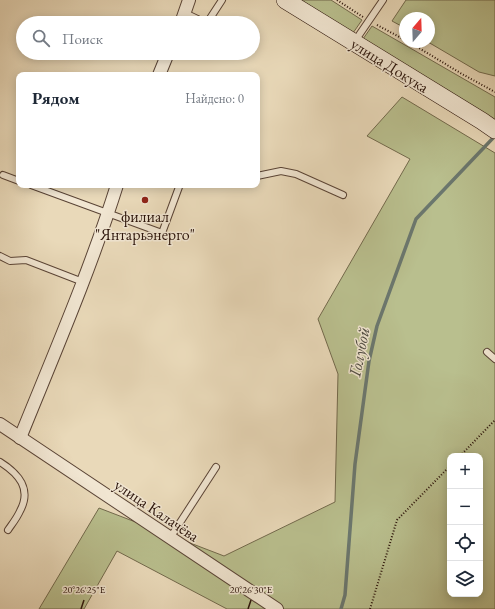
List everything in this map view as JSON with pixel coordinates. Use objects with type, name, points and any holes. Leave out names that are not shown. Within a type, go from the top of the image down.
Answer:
[{"type":"street","points":[[183,16],[189,0]]},
{"type":"street","name":"улица Докука","points":[[285,0],[495,130]]},
{"type":"street","points":[[160,72],[165,60]]},
{"type":"street","points":[[20,438],[83,282],[116,188]]},
{"type":"street","name":"улица Калачёва","points":[[0,424],[277,609]]},
{"type":"lane","points":[[212,16],[222,0]]},
{"type":"lane","points":[[354,43],[383,0]]},
{"type":"lane","points":[[260,175],[281,171],[296,174],[342,195]]},
{"type":"lane","points":[[3,175],[16,179]]},
{"type":"lane","points":[[39,188],[162,233],[179,188]]},
{"type":"lane","points":[[0,256],[10,261],[26,260],[83,282]]},
{"type":"lane","points":[[487,352],[495,359]]},
{"type":"lane","points":[[0,462],[18,476],[24,486],[24,499],[21,510],[8,530]]},
{"type":"lane","points":[[170,538],[216,467]]},
{"type":"path","points":[[419,48],[495,92]]},
{"type":"path","points":[[463,453],[495,420]]},
{"type":"path","points":[[370,609],[397,520],[447,469]]},
{"type":"green space","points":[[301,0],[331,0],[362,20],[353,33]]},
{"type":"green space","points":[[406,0],[495,0],[495,76],[479,72],[435,46],[435,12],[399,12],[399,25],[392,21]]},
{"type":"green space","points":[[372,26],[399,42],[399,48],[410,48],[495,97],[495,121],[363,39]]},
{"type":"green space","points":[[402,97],[495,153],[495,609],[227,609],[117,551],[84,609],[39,609],[99,508],[224,556],[335,502],[338,374],[318,319],[410,159],[367,136]]},
{"type":"waterway","name":"Голубой","points":[[341,609],[345,595],[355,464],[369,361],[377,326],[416,219],[495,136]]},
{"type":"place","name":"филиал \"Янтарьэнерго\"","points":[[145,200]]}]
